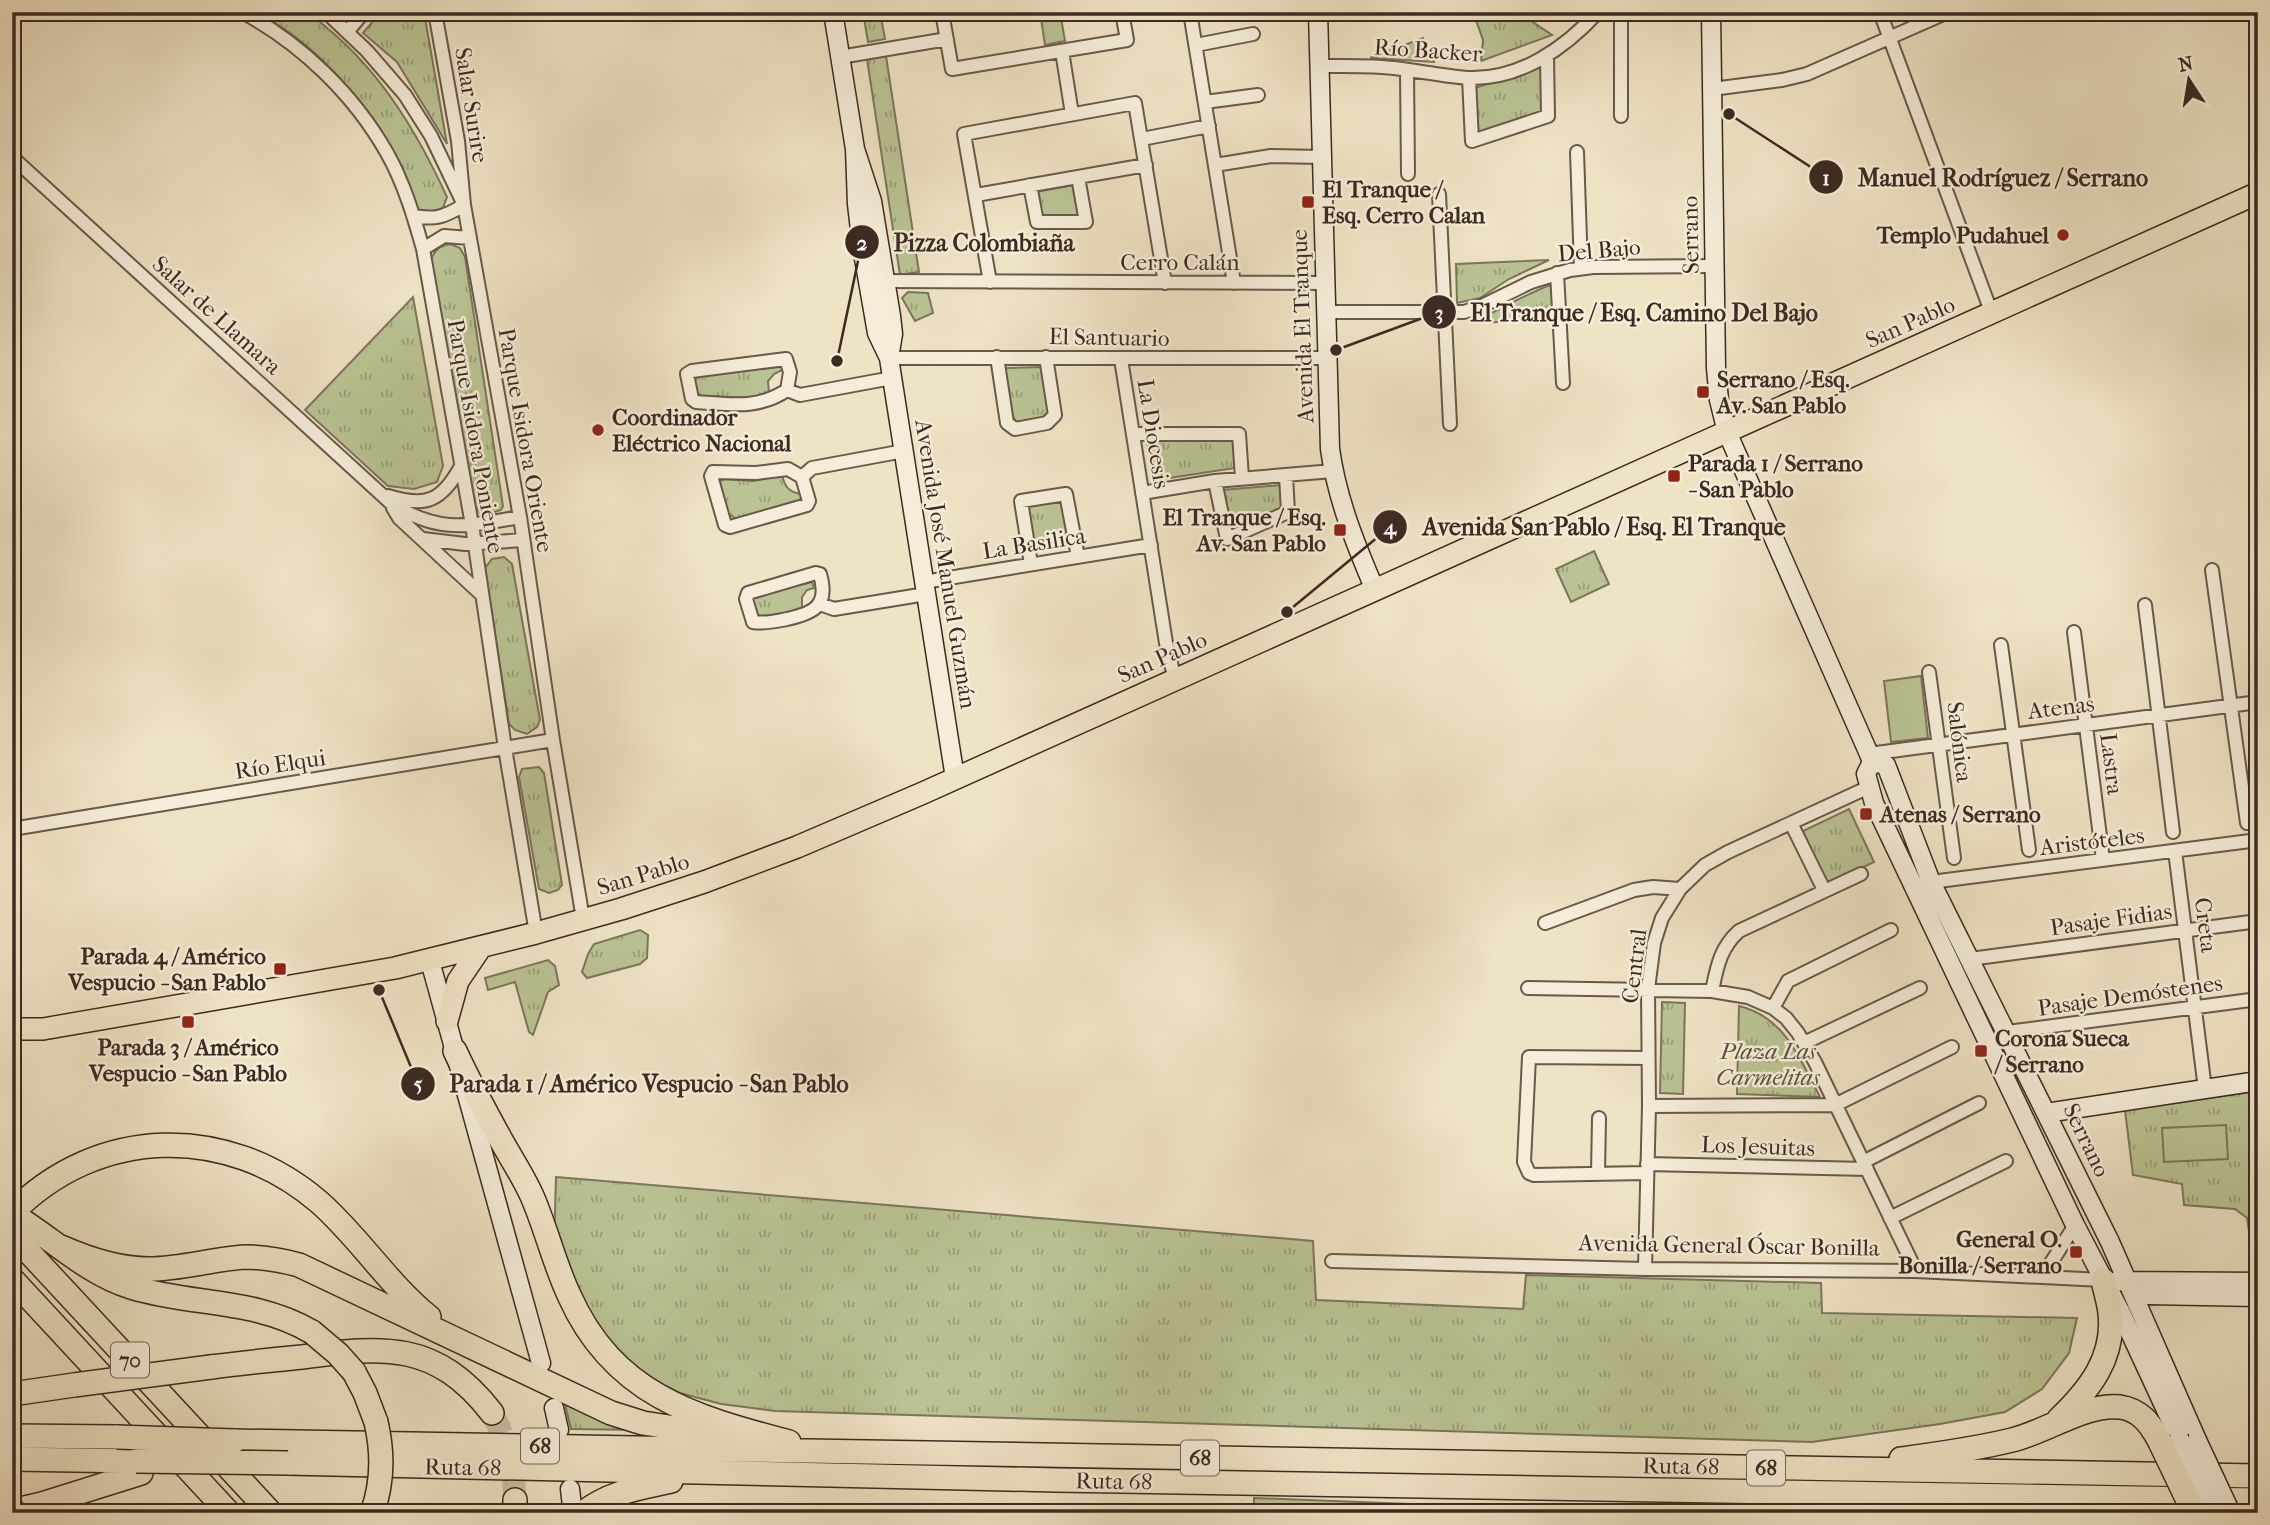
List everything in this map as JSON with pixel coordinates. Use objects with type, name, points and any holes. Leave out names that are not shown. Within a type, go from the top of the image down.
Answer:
[{"type":"highway","points":[[455,1051],[531,1195],[569,1297],[612,1359],[654,1394],[690,1413],[723,1425],[827,1451]]},
{"type":"highway","points":[[372,1513],[378,1493],[381,1465],[376,1422],[354,1372],[312,1332],[282,1316],[257,1309],[167,1296],[127,1286],[91,1269],[12,1214],[47,1183],[93,1158],[134,1148],[194,1146],[246,1158],[285,1177],[321,1204],[416,1307],[463,1341]]},
{"type":"highway","name":"70","points":[[12,1234],[271,1513]]},
{"type":"highway","points":[[61,1247],[96,1261],[148,1269],[247,1257],[282,1261],[315,1271],[593,1405],[628,1418],[827,1451]]},
{"type":"highway","name":"70","points":[[12,1279],[229,1513]]},
{"type":"highway","points":[[2052,1426],[2088,1389],[2097,1376],[2107,1350],[2111,1324],[2103,1280]]},
{"type":"highway","points":[[12,1394],[343,1351],[389,1350],[430,1361],[453,1374],[473,1391],[492,1413]]},
{"type":"highway","points":[[1828,1469],[1989,1445],[2021,1438],[2099,1408],[2122,1407],[2142,1416],[2152,1426],[2178,1439],[2194,1513]]},
{"type":"highway","name":"Ruta 68","points":[[12,1436],[2258,1476]]},
{"type":"highway","name":"Ruta 68","points":[[12,1459],[138,1467],[191,1461],[2258,1500]]},
{"type":"highway","points":[[13,1511],[41,1504],[138,1467]]},
{"type":"highway","points":[[575,1503],[601,1500],[621,1492],[718,1473]]},
{"type":"highway","points":[[1678,1490],[1832,1508],[1850,1513]]},
{"type":"main road","name":"Avenida José Manuel Guzmán","points":[[832,12],[855,149],[872,201],[876,281],[893,334],[889,358],[955,778]]},
{"type":"main road","name":"Avenida El Tranque","points":[[1318,12],[1330,449],[1346,518],[1375,590]]},
{"type":"main road","name":"Serrano","points":[[1711,12],[1716,368],[1719,400],[1727,432],[1871,758],[1886,765],[1931,882],[2110,1241],[2178,1439],[2231,1513]]},
{"type":"main road","name":"San Pablo","points":[[12,1029],[43,1029],[430,961],[659,897],[748,866],[1175,680],[2258,193]]},
{"type":"main road","name":"Serrano","points":[[1871,758],[1866,774],[1874,803],[2075,1225],[2121,1313],[2214,1513]]},
{"type":"main road","points":[[447,1021],[458,981],[481,947]]},
{"type":"main road","points":[[430,961],[541,1363]]},
{"type":"main road","name":"San Pablo","points":[[12,1040],[43,1029]]},
{"type":"main road","points":[[2046,1113],[2258,1082]]},
{"type":"main road","name":"Avenida General Óscar Bonilla","points":[[2103,1280],[2258,1282]]},
{"type":"main road","name":"Avenida General Óscar Bonilla","points":[[2126,1282],[2148,1295],[2258,1297]]},
{"type":"main road","points":[[554,1408],[559,1430]]},
{"type":"street","name":"Parque Isidora Poniente","points":[[242,12],[255,16],[306,56],[349,100],[388,155],[413,216],[423,249],[472,525],[536,933]]},
{"type":"street","name":"Parque Isidora Oriente","points":[[326,12],[348,31],[392,79],[412,106],[431,136],[464,205],[520,517],[583,919]]},
{"type":"street","points":[[348,31],[364,12]]},
{"type":"street","name":"Salar Surire","points":[[435,12],[458,147],[464,205]]},
{"type":"street","points":[[942,12],[951,69],[1127,40],[1122,12]]},
{"type":"street","points":[[1190,12],[1234,283]]},
{"type":"street","name":"Río Backer","points":[[1319,66],[1394,68],[1469,78],[1507,73],[1547,56],[1566,43],[1598,12]]},
{"type":"street","points":[[1619,12],[1621,116]]},
{"type":"street","points":[[1881,12],[1992,314]]},
{"type":"street","points":[[1712,89],[1807,74],[1948,12]]},
{"type":"street","points":[[1196,45],[1253,34]]},
{"type":"street","points":[[840,57],[947,39]]},
{"type":"street","points":[[1062,51],[1072,114]]},
{"type":"street","points":[[1469,78],[1472,141],[1548,116],[1547,56]]},
{"type":"street","points":[[1407,71],[1408,174]]},
{"type":"street","points":[[1205,103],[1258,95]]},
{"type":"street","points":[[990,282],[964,134],[1135,103],[1165,283]]},
{"type":"street","points":[[1142,139],[1209,126]]},
{"type":"street","points":[[1577,152],[1581,268]]},
{"type":"street","points":[[1215,166],[1271,156],[1321,157]]},
{"type":"street","name":"Salar de Llamara","points":[[12,157],[392,504],[433,524],[472,525],[520,517]]},
{"type":"street","points":[[976,195],[1146,165]]},
{"type":"street","points":[[1030,185],[1037,222],[1086,222],[1078,177]]},
{"type":"street","points":[[1440,194],[1450,424]]},
{"type":"street","points":[[413,216],[439,218],[464,205]]},
{"type":"street","points":[[423,249],[444,236],[470,238]]},
{"type":"street","name":"Del Bajo","points":[[1325,313],[1464,312],[1557,272],[1581,268],[1715,266]]},
{"type":"street","points":[[1557,272],[1563,383]]},
{"type":"street","name":"Cerro Calán","points":[[876,281],[1324,284]]},
{"type":"street","points":[[997,357],[1007,423],[1015,429],[1047,423],[1055,415],[1046,357]]},
{"type":"street","name":"El Santuario","points":[[889,358],[1327,358]]},
{"type":"street","points":[[786,359],[790,372],[787,390],[772,400],[746,405],[696,402],[692,399],[687,374],[692,371],[786,359]]},
{"type":"street","name":"La Diocesis","points":[[1121,359],[1166,643],[1175,680]]},
{"type":"street","points":[[787,390],[800,395],[892,377]]},
{"type":"street","points":[[1133,435],[1239,434],[1242,478]]},
{"type":"street","points":[[803,477],[812,468],[904,451]]},
{"type":"street","points":[[381,493],[405,501],[426,501],[440,495],[447,488],[461,466]]},
{"type":"street","points":[[788,470],[803,477],[809,501],[807,505],[730,527],[725,525],[711,476],[713,472],[756,473],[788,470]]},
{"type":"street","points":[[1142,493],[1215,481],[1333,471]]},
{"type":"street","points":[[1215,481],[1227,539],[1288,512],[1286,476]]},
{"type":"street","points":[[1031,564],[1021,502],[1066,494],[1078,557]]},
{"type":"street","name":"Salar de Llamara","points":[[392,504],[398,518],[482,595]]},
{"type":"street","points":[[423,539],[475,544],[523,540]]},
{"type":"street","name":"La Basilica","points":[[820,604],[834,608],[1031,564],[1151,545]]},
{"type":"street","points":[[2212,570],[2247,822]]},
{"type":"street","name":"La Basilica","points":[[816,573],[820,574],[824,589],[820,604],[806,615],[761,623],[753,622],[746,599],[748,593],[816,573]]},
{"type":"street","points":[[2145,606],[2173,832]]},
{"type":"street","name":"Lastra","points":[[2074,632],[2103,860]]},
{"type":"street","points":[[2001,645],[2029,850]]},
{"type":"street","name":"Salónica","points":[[1929,672],[1954,858]]},
{"type":"street","name":"Atenas","points":[[1871,758],[1938,744],[2258,702]]},
{"type":"street","name":"Río Elqui","points":[[12,829],[553,740]]},
{"type":"street","name":"Central","points":[[1645,1269],[1649,1106],[1648,989],[1657,930],[1680,889],[1696,872],[1717,858],[1869,787]]},
{"type":"street","points":[[1791,823],[1824,890]]},
{"type":"street","name":"Aristóteles","points":[[1931,882],[2258,840]]},
{"type":"street","name":"Creta","points":[[2175,851],[2205,1088]]},
{"type":"street","points":[[1712,990],[1720,955],[1739,931],[1861,874]]},
{"type":"street","points":[[1545,923],[1634,890],[1653,887],[1680,889]]},
{"type":"street","name":"Pasaje Fidias","points":[[1970,959],[2258,920]]},
{"type":"street","points":[[1773,1008],[1788,981],[1891,930]]},
{"type":"street","points":[[1528,988],[1712,990],[1748,997],[1773,1008],[1786,1018],[1804,1043],[1916,1271]]},
{"type":"street","points":[[1804,1043],[1920,988]]},
{"type":"street","name":"Pasaje Demóstenes","points":[[2007,1032],[2258,999]]},
{"type":"street","points":[[1649,1106],[1835,1105],[1952,1047]]},
{"type":"street","name":"Los Jesuitas","points":[[1648,1058],[1529,1057],[1525,1168],[1534,1175],[1598,1174],[1647,1168],[1865,1166],[1979,1103]]},
{"type":"street","points":[[1598,1174],[1599,1118]]},
{"type":"street","points":[[1890,1218],[2006,1161]]},
{"type":"street","points":[[2042,1277],[2075,1225]]},
{"type":"street","name":"Avenida General Óscar Bonilla","points":[[1332,1261],[1645,1269],[1916,1271],[2103,1280]]},
{"type":"green space","points":[[263,12],[309,13],[365,65],[397,106],[424,150],[447,197],[443,208],[430,212],[419,211],[392,149],[363,106],[318,56],[266,18]]},
{"type":"green space","points":[[381,12],[424,12],[447,144],[397,62],[363,33]]},
{"type":"green space","points":[[863,12],[880,12],[885,39],[868,42]]},
{"type":"green space","points":[[1040,12],[1060,12],[1065,41],[1045,45]]},
{"type":"green space","points":[[1473,12],[1523,12],[1524,16],[1552,35],[1481,61],[1483,40]]},
{"type":"green space","points":[[1423,38],[1434,62],[1370,58]]},
{"type":"green space","points":[[886,56],[919,272],[900,275],[867,59]]},
{"type":"green space","points":[[1543,65],[1543,111],[1478,134],[1475,88]]},
{"type":"green space","points":[[1073,185],[1079,215],[1042,215],[1036,192]]},
{"type":"green space","points":[[450,244],[460,248],[465,257],[503,506],[501,510],[489,514],[480,513],[475,506],[431,260],[438,249]]},
{"type":"green space","points":[[1549,260],[1509,279],[1480,298],[1457,303],[1456,264]]},
{"type":"green space","points":[[1553,284],[1554,320],[1472,323],[1522,297]]},
{"type":"green space","points":[[908,292],[928,293],[933,313],[915,321],[902,298]]},
{"type":"green space","points":[[413,297],[443,466],[437,482],[414,489],[388,486],[305,410]]},
{"type":"green space","points":[[781,366],[782,370],[768,381],[769,394],[752,398],[701,396],[694,380],[698,376]]},
{"type":"green space","points":[[1041,367],[1048,412],[1042,418],[1016,422],[1009,403],[1005,368]]},
{"type":"green space","points":[[1146,439],[1233,439],[1235,468],[1156,480]]},
{"type":"green space","points":[[782,475],[789,489],[803,494],[805,499],[800,503],[736,519],[727,512],[720,481],[753,481]]},
{"type":"green space","points":[[1281,485],[1283,508],[1230,529],[1222,490]]},
{"type":"green space","points":[[1062,499],[1071,544],[1033,552],[1025,506]]},
{"type":"green space","points":[[1594,551],[1609,584],[1571,602],[1556,569]]},
{"type":"green space","points":[[504,557],[512,564],[540,720],[537,727],[527,734],[515,730],[509,724],[485,568],[492,559]]},
{"type":"green space","points":[[812,582],[814,588],[807,590],[802,597],[802,610],[761,618],[755,616],[751,597]]},
{"type":"green space","points":[[1921,676],[1928,738],[1891,742],[1884,681]]},
{"type":"green space","points":[[539,767],[544,773],[562,885],[558,890],[549,893],[539,889],[519,777],[522,769]]},
{"type":"green space","points":[[1849,809],[1874,862],[1826,885],[1801,832]]},
{"type":"green space","points":[[640,930],[648,935],[647,958],[640,964],[587,978],[582,972],[594,944]]},
{"type":"green space","points":[[548,960],[555,966],[559,985],[548,992],[533,1035],[529,1032],[515,982],[488,990],[485,978]]},
{"type":"green space","name":"Plaza Las Carmelitas","points":[[1662,1002],[1685,1003],[1683,1094],[1660,1093]]},
{"type":"green space","name":"Plaza Las Carmelitas","points":[[1739,1006],[1755,1012],[1780,1030],[1798,1054],[1820,1097],[1737,1094]]},
{"type":"green space","points":[[2258,1091],[2258,1257],[2253,1257],[2247,1218],[2235,1209],[2184,1205],[2182,1184],[2133,1175],[2125,1110]]},
{"type":"green space","points":[[2226,1125],[2228,1159],[2164,1162],[2162,1128]]},
{"type":"green space","points":[[556,1177],[1313,1241],[1316,1300],[1523,1309],[1526,1275],[1821,1283],[1822,1313],[2077,1318],[2069,1353],[2042,1389],[2005,1412],[1812,1442],[775,1411],[721,1404],[680,1393],[643,1375],[592,1325],[554,1247]]},
{"type":"green space","points":[[564,1400],[640,1430],[571,1429]]},
{"type":"green space","points":[[1254,1498],[1646,1513],[1254,1513]]},
{"type":"tunnel","points":[[492,1413],[509,1455],[515,1500]]},
{"type":"place","name":"Manuel Rodríguez / Serrano","points":[[1729,114]]},
{"type":"place","name":"El Tranque / Esq. Cerro Calan","points":[[1308,202]]},
{"type":"place","name":"Templo Pudahuel","points":[[2063,235]]},
{"type":"place","name":"El Tranque / Esq. Camino Del Bajo","points":[[1336,350]]},
{"type":"place","name":"Pizza Colombiaña","points":[[837,361]]},
{"type":"place","name":"Serrano / Esq. Av. San Pablo","points":[[1703,392]]},
{"type":"place","name":"Coordinador Eléctrico Nacional","points":[[598,430]]},
{"type":"place","name":"Parada 1 / Serrano - San Pablo","points":[[1674,476]]},
{"type":"place","name":"El Tranque / Esq. Av. San Pablo","points":[[1340,530]]},
{"type":"place","name":"Avenida San Pablo / Esq. El Tranque","points":[[1287,612]]},
{"type":"place","name":"Atenas / Serrano","points":[[1866,814]]},
{"type":"place","name":"Parada 4 / Américo Vespucio - San Pablo","points":[[280,969]]},
{"type":"place","name":"Parada 1 / Américo Vespucio - San Pablo","points":[[379,990]]},
{"type":"place","name":"Parada 3 / Américo Vespucio - San Pablo","points":[[188,1022]]},
{"type":"place","name":"Corona Sueca / Serrano","points":[[1981,1051]]},
{"type":"place","name":"General O. Bonilla / Serrano","points":[[2076,1252]]}]
